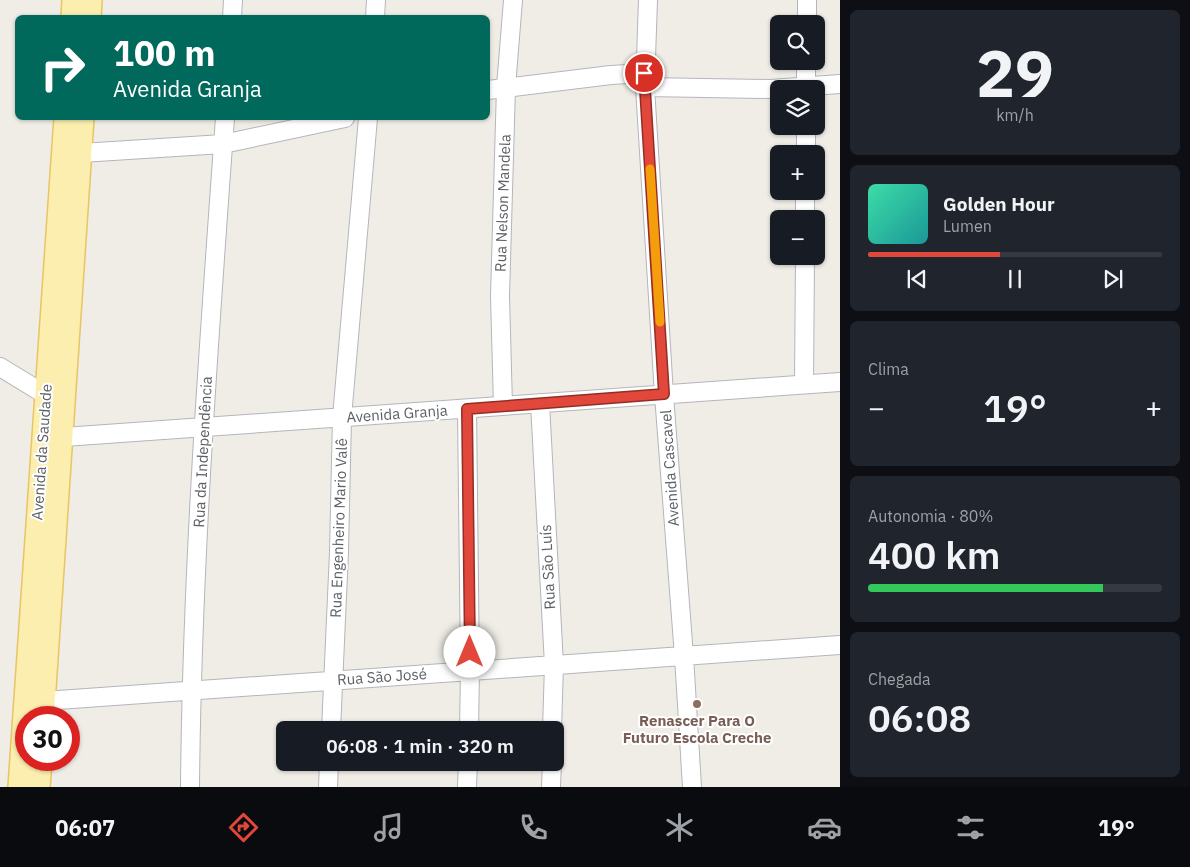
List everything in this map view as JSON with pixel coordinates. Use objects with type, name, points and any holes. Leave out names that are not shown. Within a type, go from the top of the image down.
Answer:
[{"type":"main road","points":[[72,15],[73,0]]},
{"type":"main road","points":[[90,15],[91,0]]},
{"type":"main road","name":"Avenida da Saudade","points":[[44,706],[52,438],[46,394],[65,120]]},
{"type":"main road","points":[[70,120],[68,148],[74,152],[81,152]]},
{"type":"main road","name":"Avenida da Saudade","points":[[19,787],[83,120]]},
{"type":"main road","points":[[39,787],[40,771]]},
{"type":"street","points":[[232,15],[233,0]]},
{"type":"street","points":[[375,15],[376,0]]},
{"type":"street","name":"Rua Nelson Mandela","points":[[503,406],[500,296],[506,87],[513,0]]},
{"type":"street","name":"Avenida Cascavel","points":[[648,0],[644,80],[692,787]]},
{"type":"street","points":[[807,0],[807,15]]},
{"type":"street","points":[[490,90],[610,75],[644,80],[770,89]]},
{"type":"street","points":[[825,86],[840,84]]},
{"type":"street","name":"Rua da Independência","points":[[190,787],[191,691],[204,427],[225,120]]},
{"type":"street","points":[[81,152],[223,144],[336,120]]},
{"type":"street","name":"Rua Engenheiro Mario Valê","points":[[332,721],[342,417],[368,120]]},
{"type":"street","points":[[804,384],[805,265]]},
{"type":"street","points":[[0,367],[46,394]]},
{"type":"street","name":"Avenida Granja","points":[[52,438],[840,382]]},
{"type":"street","name":"Rua São Luís","points":[[540,403],[554,665],[552,721]]},
{"type":"street","points":[[467,409],[469,721]]},
{"type":"street","name":"Rua São José","points":[[68,706],[191,691],[840,645]]},
{"type":"street","points":[[328,787],[329,771]]},
{"type":"street","points":[[467,787],[468,771]]},
{"type":"street","points":[[551,787],[552,771]]},
{"type":"slow traffic","points":[[650,169],[660,322]]},
{"type":"place","name":"Renascer Para O Futuro Escola Creche","points":[[697,704]]},
{"type":"route","points":[[470,652],[467,409],[664,394],[644,73]]}]
